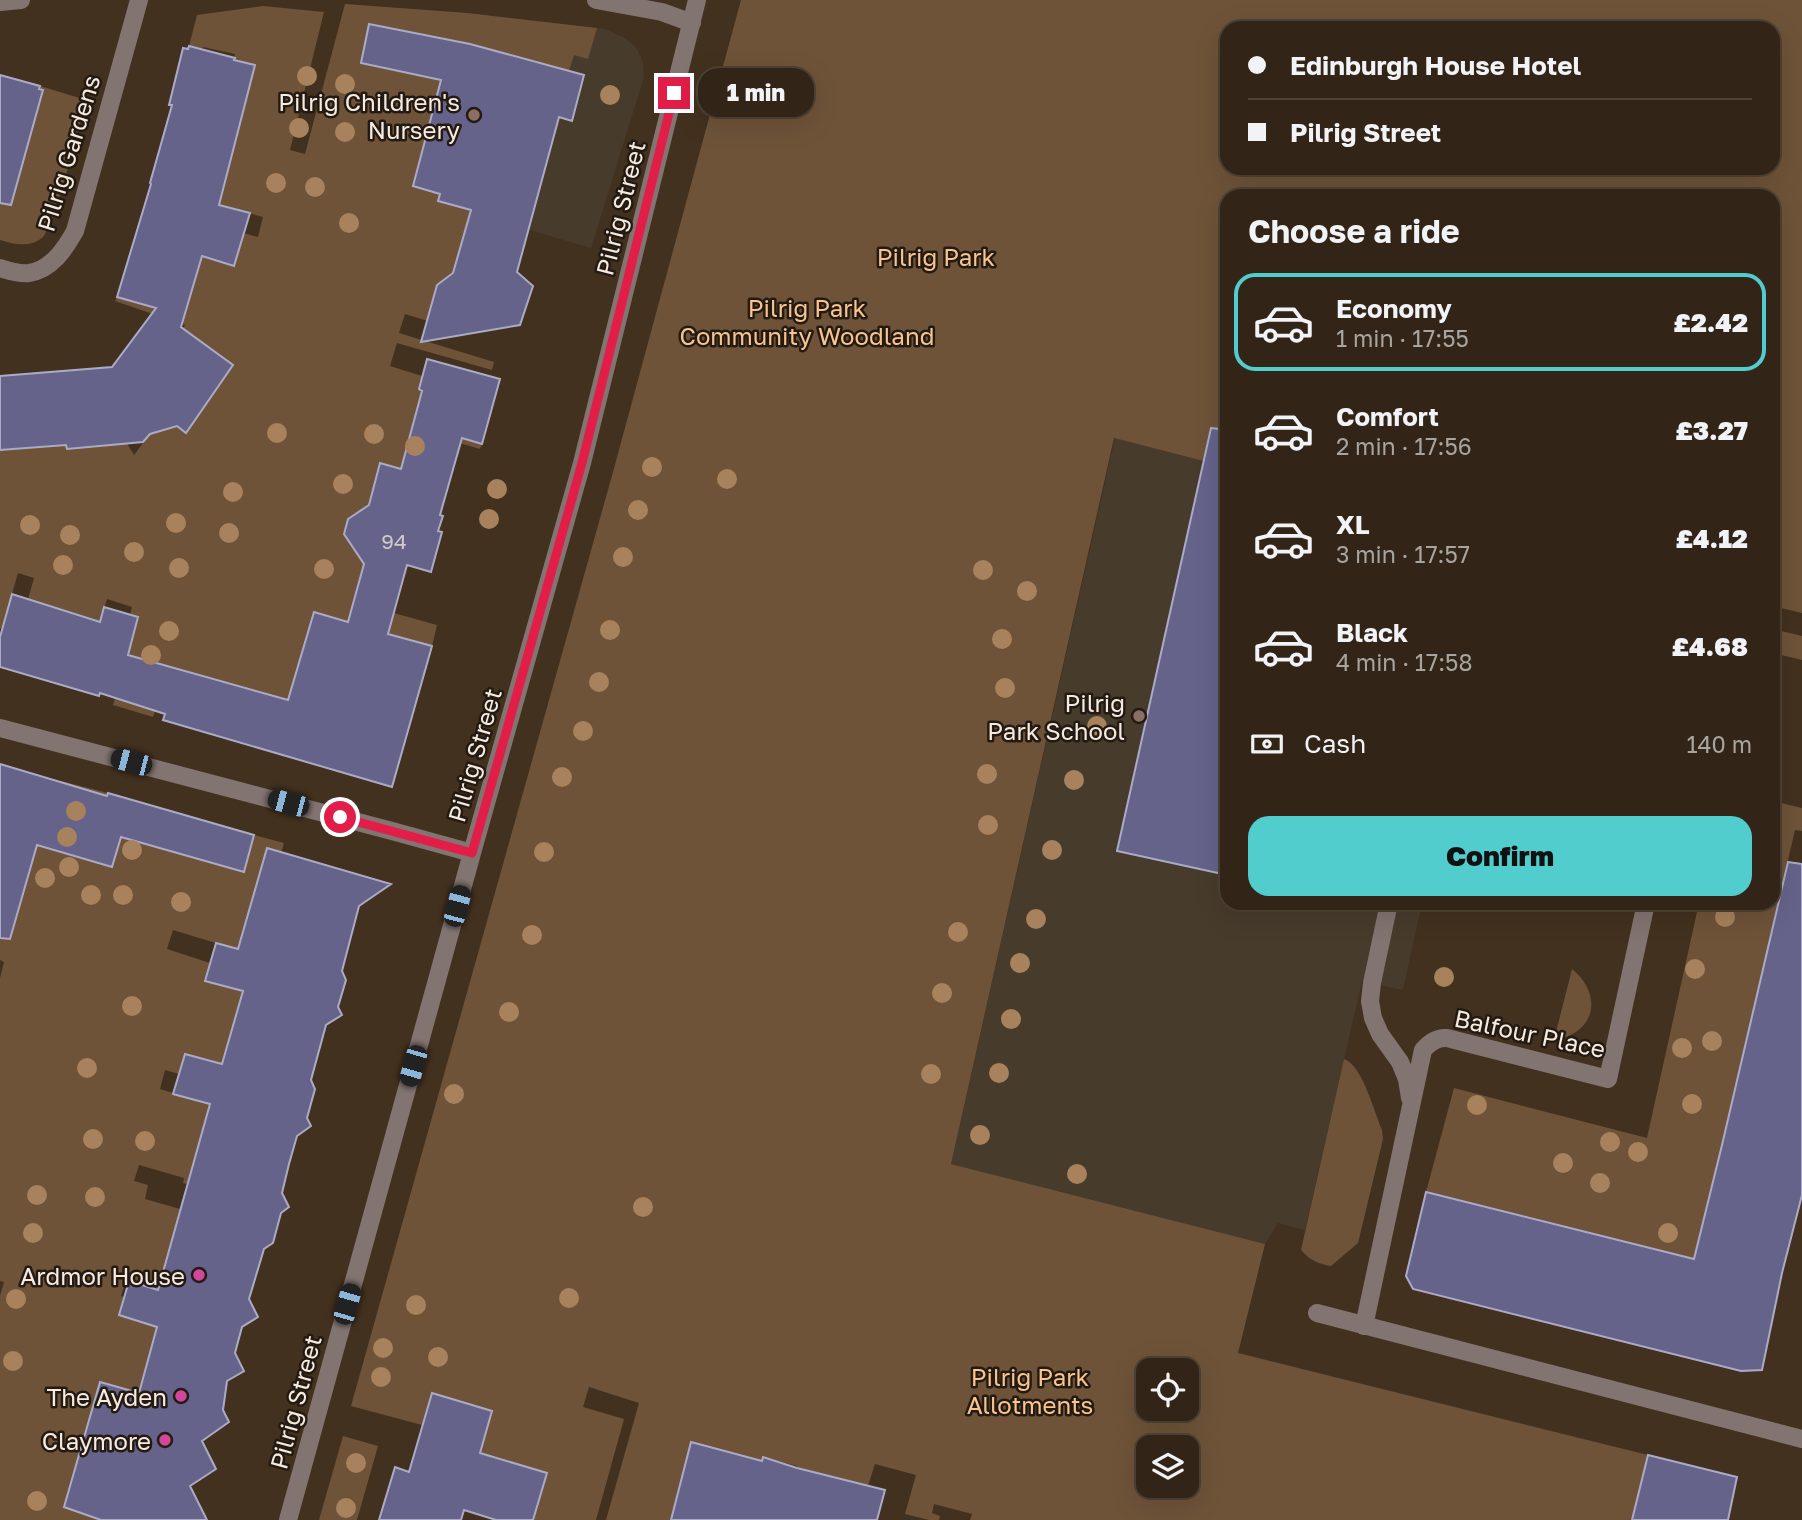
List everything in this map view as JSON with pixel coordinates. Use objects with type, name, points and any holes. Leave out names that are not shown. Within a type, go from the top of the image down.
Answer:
[{"type":"street","points":[[0,2],[21,0]]},
{"type":"street","name":"Pilrig Gardens","points":[[0,268],[27,274],[38,270],[66,247],[75,231],[139,0]]},
{"type":"street","points":[[596,0],[662,12],[692,23]]},
{"type":"street","name":"Pilrig Street","points":[[288,1520],[582,463],[697,0]]},
{"type":"street","points":[[0,728],[472,853]]},
{"type":"street","points":[[1388,910],[1370,1001],[1380,1034],[1401,1062],[1410,1095],[1410,1112]]},
{"type":"street","name":"Balfour Place","points":[[1364,1326],[1423,1050],[1429,1043],[1442,1038],[1608,1079],[1644,910]]},
{"type":"street","points":[[1317,1313],[1802,1439]]},
{"type":"shaded area","name":"Pilrig Children's Nursery","points":[[345,4],[467,13],[605,29],[623,37],[636,47],[643,62],[644,77],[591,248],[303,164]]},
{"type":"shaded area","name":"Pilrig Park School","points":[[1115,438],[1220,465],[1220,910],[1420,910],[1403,990],[1362,981],[1305,1230],[1278,1223],[1265,1244],[951,1164]]},
{"type":"green space","name":"Pilrig Park","points":[[741,0],[1802,0],[1802,613],[1780,608],[1780,189],[1220,189],[1220,465],[1114,438],[951,1164],[1265,1244],[1238,1353],[1648,1455],[1632,1520],[970,1520],[972,1514],[934,1504],[932,1513],[940,1516],[939,1520],[929,1520],[905,1514],[916,1475],[875,1464],[868,1486],[794,1477],[797,1466],[764,1457],[760,1467],[708,1455],[710,1447],[692,1442],[671,1520],[606,1520],[639,1403],[589,1387],[583,1407],[624,1419],[596,1520],[533,1520],[480,1453],[492,1411],[432,1393],[422,1425],[351,1406],[613,472]]},
{"type":"green space","points":[[345,4],[467,13],[597,28],[588,59],[574,55],[569,71],[480,47],[427,132],[413,186],[440,194],[438,201],[477,212],[468,223],[451,281],[445,279],[437,285],[433,300],[436,308],[431,322],[405,314],[399,333],[494,362],[492,370],[397,343],[390,366],[422,376],[419,389],[422,391],[413,424],[482,444],[480,449],[435,436],[422,475],[381,464],[367,511],[362,510],[349,519],[344,534],[353,548],[367,552],[354,602],[437,625],[432,646],[314,612],[317,709],[170,667],[153,717],[113,705],[138,618],[130,615],[132,607],[107,599],[97,631],[25,610],[34,578],[18,573],[2,629],[0,628],[0,445],[1,450],[66,444],[105,407],[134,455],[163,417],[186,432],[233,365],[183,328],[185,325],[115,301],[117,297],[184,316],[202,256],[221,227],[258,237],[263,217],[215,203],[255,65],[234,60],[235,54],[189,46],[197,15],[263,6],[324,12],[290,150],[305,154]]},
{"type":"green space","points":[[40,86],[86,100],[60,196],[47,230],[37,241],[16,244],[0,240],[0,148],[42,90],[39,89]]},
{"type":"green space","points":[[1780,631],[1802,636],[1802,660],[1780,655]]},
{"type":"green space","points":[[45,777],[108,793],[88,860],[112,867],[121,836],[244,871],[254,835],[284,843],[271,887],[242,951],[173,930],[167,949],[210,963],[205,981],[244,987],[220,1069],[216,1063],[185,1054],[179,1074],[165,1070],[160,1089],[203,1102],[212,1100],[187,1184],[183,1183],[184,1178],[139,1165],[134,1181],[148,1185],[145,1199],[180,1209],[158,1290],[126,1280],[121,1296],[124,1297],[119,1315],[159,1321],[137,1399],[129,1397],[121,1388],[100,1382],[64,1506],[103,1520],[0,1520],[0,1296],[4,1282],[0,1281],[0,978],[4,962],[0,960],[0,903],[19,908],[29,873],[0,830],[30,831]]},
{"type":"green space","points":[[1780,803],[1802,808],[1802,831],[1795,830],[1780,895]]},
{"type":"green space","points":[[1697,910],[1776,910],[1722,1145],[1698,1285],[1596,1236],[1426,1192],[1454,1088],[1647,1138]]},
{"type":"green space","points":[[1572,969],[1588,990],[1590,1012],[1579,1030],[1554,1040]]},
{"type":"green space","points":[[1344,1059],[1357,1071],[1367,1090],[1383,1139],[1358,1243],[1331,1266],[1315,1261],[1301,1250]]},
{"type":"green space","points":[[343,1436],[378,1446],[357,1520],[319,1520]]},
{"type":"building","points":[[369,24],[470,44],[584,75],[572,121],[559,117],[517,272],[533,286],[520,325],[421,342],[437,285],[453,273],[471,210],[438,201],[440,194],[413,186],[441,80],[361,63]]},
{"type":"building","points":[[189,46],[255,65],[219,205],[250,213],[234,266],[202,256],[181,327],[233,365],[186,433],[177,426],[150,434],[143,442],[67,449],[66,445],[0,450],[0,376],[112,367],[156,308],[117,297],[172,105],[169,105],[183,48],[188,49]]},
{"type":"building","points":[[0,75],[40,86],[39,89],[43,90],[11,205],[0,203]]},
{"type":"building","points":[[427,359],[500,379],[482,444],[462,438],[440,515],[443,516],[438,531],[442,532],[431,572],[407,565],[388,634],[432,646],[392,787],[163,720],[165,714],[100,693],[99,696],[0,667],[0,637],[12,594],[100,622],[104,607],[138,617],[128,655],[288,700],[314,612],[348,622],[364,564],[344,534],[348,519],[369,505],[380,463],[401,469],[422,391],[419,389]]},
{"type":"building","points":[[1211,428],[1220,429],[1220,873],[1117,851]]},
{"type":"building","points":[[0,764],[254,835],[244,872],[121,837],[112,867],[37,845],[10,939],[0,938]]},
{"type":"building","points":[[267,848],[391,884],[359,906],[342,971],[346,980],[338,1007],[342,1015],[326,1025],[311,1080],[315,1089],[307,1118],[311,1126],[297,1136],[282,1193],[289,1207],[281,1213],[273,1243],[264,1249],[249,1299],[258,1317],[242,1327],[235,1353],[244,1371],[227,1381],[223,1410],[229,1422],[202,1441],[216,1469],[190,1486],[207,1520],[101,1520],[64,1507],[100,1382],[139,1393],[157,1327],[119,1315],[129,1281],[158,1290],[210,1104],[173,1094],[185,1054],[222,1064],[243,991],[205,981],[216,943],[238,949]]},
{"type":"building","points":[[1788,862],[1802,864],[1802,1195],[1782,1273],[1762,1370],[1741,1371],[1413,1289],[1406,1276],[1426,1192],[1694,1259],[1777,910],[1780,910],[1780,896]]},
{"type":"building","points":[[432,1393],[492,1411],[480,1453],[547,1473],[533,1520],[496,1520],[464,1510],[461,1520],[379,1520],[395,1467],[409,1472]]},
{"type":"building","points":[[691,1442],[762,1461],[763,1457],[885,1490],[877,1520],[671,1520]]},
{"type":"building","points":[[1648,1455],[1737,1477],[1728,1520],[1632,1520]]},
{"type":"place","name":"Pilrig Children's Nursery","points":[[474,115]]},
{"type":"place","name":"Pilrig Park School","points":[[1139,716]]},
{"type":"place","name":"Ardmor House","points":[[199,1275]]},
{"type":"place","name":"The Ayden","points":[[181,1396]]},
{"type":"place","name":"Claymore","points":[[165,1440]]},
{"type":"route","points":[[340,817],[472,853],[582,463],[674,93]]},
{"type":"park label","name":"Pilrig Park Community Woodland","points":[[807,321]]},
{"type":"park label","name":"Pilrig Park Allotments","points":[[1030,1390]]}]
